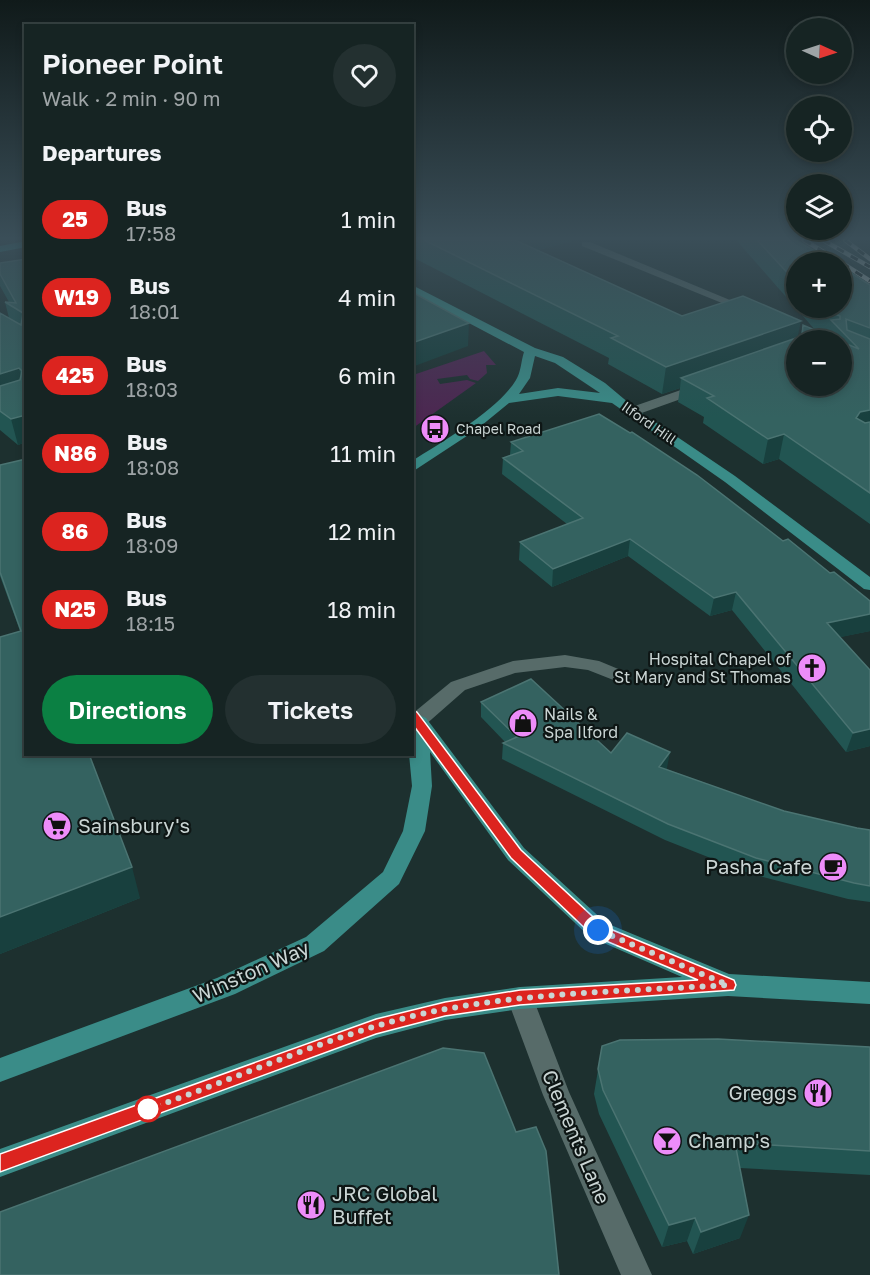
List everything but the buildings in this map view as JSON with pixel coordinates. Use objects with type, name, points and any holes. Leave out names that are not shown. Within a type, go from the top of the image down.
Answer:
[{"type":"main road","name":"Ilford Hill","points":[[434,300],[531,351],[559,360],[600,386],[631,412],[730,479],[870,585]]},
{"type":"main road","points":[[414,467],[506,400],[522,381],[526,369],[525,361],[531,351]]},
{"type":"main road","points":[[506,400],[548,391],[566,390],[617,401]]},
{"type":"main road","points":[[415,718],[516,854],[598,930],[728,985]]},
{"type":"main road","name":"Winston Way","points":[[0,1070],[226,987],[315,944],[391,878],[414,831],[422,786],[415,718]]},
{"type":"main road","points":[[0,1163],[376,1026],[445,1009],[520,998],[728,985],[870,993]]},
{"type":"street","points":[[724,300],[758,313]]},
{"type":"street","points":[[631,412],[718,381]]},
{"type":"street","points":[[415,718],[458,686],[513,667],[564,661],[592,665],[621,677]]},
{"type":"street","name":"Clements Lane","points":[[520,998],[557,1095],[637,1275]]},
{"type":"shaded area","points":[[484,351],[496,365],[486,365],[487,373],[478,381],[470,379],[467,375],[437,379],[440,384],[467,380],[476,383],[414,427],[414,375]]},
{"type":"bus line","name":"25","points":[[0,1163],[376,1026],[445,1009],[520,998],[728,985],[598,930],[516,854],[414,718]]},
{"type":"place","name":"Chapel Road","points":[[435,429]]},
{"type":"place","name":"Hospital Chapel of St Mary and St Thomas","points":[[812,668]]},
{"type":"place","name":"Nails & Spa Ilford","points":[[523,723]]},
{"type":"place","name":"Sainsbury's","points":[[57,826]]},
{"type":"place","name":"Pasha Cafe","points":[[833,867]]},
{"type":"place","name":"Greggs","points":[[818,1093]]},
{"type":"place","name":"Champ's","points":[[667,1141]]},
{"type":"place","name":"JRC Global Buffet","points":[[311,1205]]},
{"type":"route","points":[[148,1109],[376,1026],[445,1009],[520,998],[728,985],[598,930]]}]
